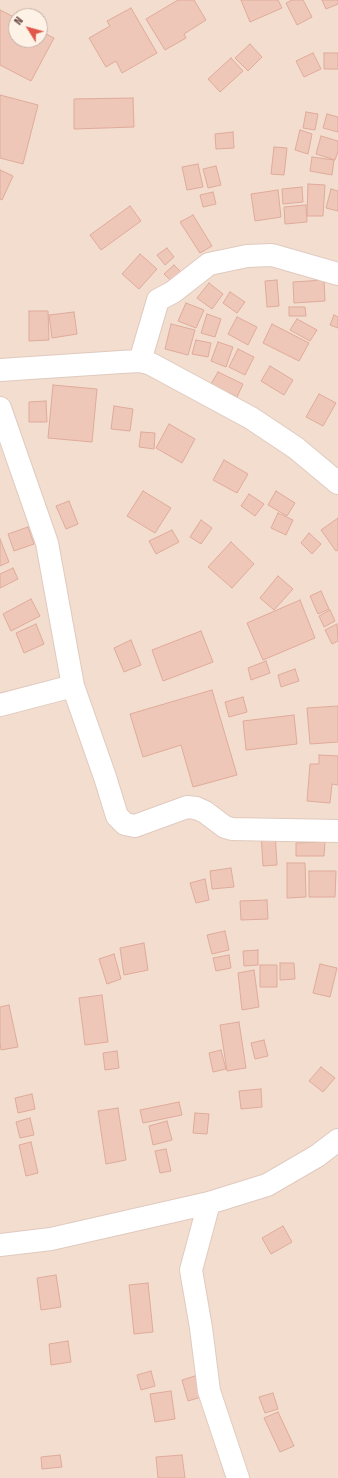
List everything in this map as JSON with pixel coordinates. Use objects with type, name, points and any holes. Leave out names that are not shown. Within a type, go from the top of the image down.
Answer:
[{"type":"street","points":[[140,361],[158,300],[173,292],[209,264],[247,256],[272,255],[338,274]]},
{"type":"street","points":[[0,370],[140,361],[151,364],[251,418],[296,448],[338,483]]},
{"type":"street","points":[[0,408],[47,543],[73,686],[117,816],[125,824],[135,826],[187,806],[205,812],[225,827],[232,829],[338,830]]},
{"type":"street","points":[[0,705],[73,686]]},
{"type":"street","points":[[0,1245],[51,1239],[209,1203],[267,1185],[316,1156],[338,1140]]},
{"type":"street","points":[[209,1203],[191,1270],[201,1328],[209,1392],[238,1478]]},
{"type":"shaded area","points":[[0,0],[338,0],[338,1478],[0,1478]]},
{"type":"building","points":[[178,0],[194,0],[206,20],[184,34],[186,38],[165,50],[146,19]]},
{"type":"building","points":[[241,0],[278,0],[282,8],[250,22]]},
{"type":"building","points":[[292,0],[303,0],[312,17],[297,25],[286,3]]},
{"type":"building","points":[[322,0],[338,0],[338,4],[326,9]]},
{"type":"building","points":[[131,8],[157,53],[122,73],[116,61],[106,67],[89,38],[110,26],[107,21]]},
{"type":"building","points":[[0,10],[8,14],[8,48],[48,48],[48,35],[54,38],[31,81],[0,65]]},
{"type":"building","points":[[250,44],[262,57],[248,71],[235,58]]},
{"type":"building","points":[[313,53],[321,69],[304,77],[296,61]]},
{"type":"building","points":[[324,53],[338,53],[338,69],[324,69]]},
{"type":"building","points":[[231,58],[243,71],[220,92],[208,79]]},
{"type":"building","points":[[0,95],[38,105],[23,164],[0,158]]},
{"type":"building","points":[[133,98],[134,127],[74,129],[74,99]]},
{"type":"building","points":[[306,112],[318,114],[315,130],[303,128]]},
{"type":"building","points":[[327,114],[338,117],[338,132],[323,128]]},
{"type":"building","points":[[300,130],[312,134],[308,154],[295,150]]},
{"type":"building","points":[[233,132],[234,148],[216,149],[215,134]]},
{"type":"building","points":[[321,136],[338,141],[338,151],[335,160],[316,154]]},
{"type":"building","points":[[274,147],[287,148],[284,175],[271,174]]},
{"type":"building","points":[[312,157],[334,160],[332,175],[310,171]]},
{"type":"building","points":[[198,164],[203,187],[187,190],[182,167]]},
{"type":"building","points":[[216,166],[221,185],[208,188],[203,169]]},
{"type":"building","points":[[0,170],[13,176],[2,200],[0,199]]},
{"type":"building","points":[[308,184],[325,185],[323,216],[307,216]]},
{"type":"building","points":[[302,187],[303,202],[283,204],[282,189]]},
{"type":"building","points":[[331,189],[338,191],[338,211],[326,208]]},
{"type":"building","points":[[278,190],[281,217],[255,221],[251,194]]},
{"type":"building","points":[[213,192],[216,204],[203,207],[200,195]]},
{"type":"building","points":[[306,205],[307,222],[285,224],[284,207]]},
{"type":"building","points":[[130,206],[141,221],[101,250],[90,235]]},
{"type":"building","points":[[193,215],[212,246],[200,253],[180,222]]},
{"type":"building","points":[[167,248],[174,257],[165,265],[157,255]]},
{"type":"building","points":[[140,254],[157,269],[139,289],[122,274]]},
{"type":"building","points":[[174,265],[184,275],[175,285],[164,274]]},
{"type":"building","points":[[277,280],[279,306],[267,307],[265,281]]},
{"type":"building","points":[[324,280],[325,301],[294,303],[293,282]]},
{"type":"building","points":[[209,283],[223,294],[212,309],[197,298]]},
{"type":"building","points":[[230,292],[245,302],[237,313],[223,303]]},
{"type":"building","points":[[186,303],[204,310],[196,328],[178,321]]},
{"type":"building","points":[[289,307],[305,307],[306,316],[289,316]]},
{"type":"building","points":[[29,311],[48,311],[49,340],[29,341]]},
{"type":"building","points":[[74,312],[77,334],[52,338],[49,315]]},
{"type":"building","points":[[207,314],[221,319],[215,337],[201,333]]},
{"type":"building","points":[[334,315],[338,317],[338,328],[330,325]]},
{"type":"building","points":[[237,317],[257,327],[248,345],[228,334]]},
{"type":"building","points":[[297,319],[317,330],[310,341],[290,330]]},
{"type":"building","points":[[171,324],[195,330],[188,355],[165,349]]},
{"type":"building","points":[[272,324],[309,343],[299,361],[263,343]]},
{"type":"building","points":[[196,340],[211,343],[208,357],[192,354]]},
{"type":"building","points":[[218,342],[233,347],[226,367],[211,361]]},
{"type":"building","points":[[238,349],[254,357],[245,375],[229,367]]},
{"type":"building","points":[[270,366],[293,380],[284,395],[261,381]]},
{"type":"building","points":[[218,372],[243,384],[237,397],[211,384]]},
{"type":"building","points":[[53,385],[97,389],[92,442],[48,438]]},
{"type":"building","points":[[319,394],[336,403],[323,426],[306,417]]},
{"type":"building","points":[[46,401],[47,422],[29,422],[29,402]]},
{"type":"building","points":[[114,406],[133,409],[130,431],[111,429]]},
{"type":"building","points":[[169,424],[195,439],[182,463],[156,448]]},
{"type":"building","points":[[141,432],[155,433],[154,449],[139,447]]},
{"type":"building","points":[[224,460],[248,474],[237,493],[213,480]]},
{"type":"building","points":[[143,491],[171,508],[155,533],[127,516]]},
{"type":"building","points":[[276,491],[295,503],[287,516],[268,505]]},
{"type":"building","points":[[249,494],[264,504],[255,516],[241,506]]},
{"type":"building","points":[[69,501],[78,524],[66,529],[56,506]]},
{"type":"building","points":[[278,513],[293,520],[286,535],[271,528]]},
{"type":"building","points":[[338,518],[338,550],[336,551],[321,530]]},
{"type":"building","points":[[201,520],[212,528],[201,544],[190,537]]},
{"type":"building","points":[[28,527],[34,544],[14,551],[8,534]]},
{"type":"building","points":[[172,530],[179,542],[156,554],[149,541]]},
{"type":"building","points":[[309,533],[321,544],[312,554],[301,543]]},
{"type":"building","points":[[0,539],[9,562],[0,566]]},
{"type":"building","points":[[231,542],[254,564],[232,588],[208,567]]},
{"type":"building","points":[[13,568],[18,579],[0,588],[0,574]]},
{"type":"building","points":[[278,576],[293,589],[274,610],[260,598]]},
{"type":"building","points":[[321,591],[329,609],[318,614],[310,596]]},
{"type":"building","points":[[31,599],[40,616],[11,631],[3,614]]},
{"type":"building","points":[[300,600],[315,638],[263,660],[247,623]]},
{"type":"building","points":[[330,610],[335,621],[324,627],[319,616]]},
{"type":"building","points":[[36,624],[44,644],[24,653],[16,633]]},
{"type":"building","points":[[337,624],[338,641],[332,644],[325,630]]},
{"type":"building","points":[[201,631],[213,662],[163,681],[152,650]]},
{"type":"building","points":[[131,640],[141,665],[124,672],[114,648]]},
{"type":"building","points":[[266,661],[270,673],[251,680],[248,668]]},
{"type":"building","points":[[295,669],[299,681],[281,687],[278,675]]},
{"type":"building","points":[[212,690],[237,775],[193,787],[181,745],[143,757],[130,714]]},
{"type":"building","points":[[243,697],[247,712],[229,717],[225,702]]},
{"type":"building","points":[[338,706],[338,742],[310,744],[307,708]]},
{"type":"building","points":[[294,715],[297,744],[246,750],[243,721]]},
{"type":"building","points":[[319,755],[338,756],[338,785],[332,784],[330,803],[307,801],[310,764],[319,764]]},
{"type":"building","points":[[275,832],[277,865],[263,866],[261,833]]},
{"type":"building","points":[[325,842],[324,856],[296,856],[296,843]]},
{"type":"building","points":[[287,863],[305,863],[306,897],[287,898]]},
{"type":"building","points":[[231,868],[234,887],[212,889],[210,871]]},
{"type":"building","points":[[309,871],[336,871],[335,897],[309,897]]},
{"type":"building","points":[[205,879],[209,900],[196,903],[190,883]]},
{"type":"building","points":[[267,900],[268,919],[241,920],[240,901]]},
{"type":"building","points":[[225,931],[229,950],[212,954],[207,935]]},
{"type":"building","points":[[144,943],[148,970],[124,975],[120,948]]},
{"type":"building","points":[[258,950],[258,965],[244,966],[243,951]]},
{"type":"building","points":[[114,954],[121,979],[107,984],[99,959]]},
{"type":"building","points":[[229,955],[231,968],[216,971],[213,958]]},
{"type":"building","points":[[280,963],[294,963],[295,979],[280,980]]},
{"type":"building","points":[[320,964],[337,968],[330,997],[313,993]]},
{"type":"building","points":[[260,965],[277,965],[277,987],[260,987]]},
{"type":"building","points":[[254,970],[259,1007],[242,1010],[238,973]]},
{"type":"building","points":[[102,995],[108,1042],[85,1045],[79,998]]},
{"type":"building","points":[[9,1005],[18,1047],[1,1050],[0,1007]]},
{"type":"building","points":[[239,1022],[246,1068],[227,1071],[220,1025]]},
{"type":"building","points":[[264,1040],[268,1056],[255,1059],[251,1043]]},
{"type":"building","points":[[221,1050],[226,1069],[213,1072],[209,1053]]},
{"type":"building","points":[[117,1051],[119,1068],[105,1070],[103,1053]]},
{"type":"building","points":[[321,1067],[335,1078],[323,1092],[309,1081]]},
{"type":"building","points":[[261,1089],[262,1107],[241,1109],[239,1091]]},
{"type":"building","points":[[32,1094],[35,1109],[18,1113],[15,1098]]},
{"type":"building","points":[[179,1102],[182,1115],[143,1123],[140,1110]]},
{"type":"building","points":[[118,1108],[126,1160],[106,1164],[98,1111]]},
{"type":"building","points":[[195,1113],[209,1114],[207,1134],[193,1133]]},
{"type":"building","points":[[30,1118],[34,1135],[20,1138],[16,1122]]},
{"type":"building","points":[[167,1121],[172,1140],[153,1145],[149,1126]]},
{"type":"building","points":[[31,1142],[38,1173],[26,1176],[19,1145]]},
{"type":"building","points":[[166,1149],[171,1171],[160,1173],[155,1151]]},
{"type":"building","points":[[283,1226],[292,1242],[271,1254],[262,1238]]},
{"type":"building","points":[[56,1275],[61,1307],[41,1310],[37,1278]]},
{"type":"building","points":[[148,1283],[153,1332],[134,1334],[129,1285]]},
{"type":"building","points":[[68,1341],[71,1362],[51,1365],[49,1344]]},
{"type":"building","points":[[151,1371],[155,1386],[141,1390],[137,1375]]},
{"type":"building","points":[[195,1376],[201,1397],[188,1401],[182,1380]]},
{"type":"building","points":[[171,1391],[175,1419],[155,1422],[150,1394]]},
{"type":"building","points":[[273,1393],[278,1409],[265,1413],[259,1397]]},
{"type":"building","points":[[278,1412],[294,1446],[280,1452],[264,1418]]},
{"type":"building","points":[[60,1455],[62,1467],[42,1469],[41,1457]]},
{"type":"building","points":[[182,1455],[185,1478],[158,1478],[156,1457]]}]
